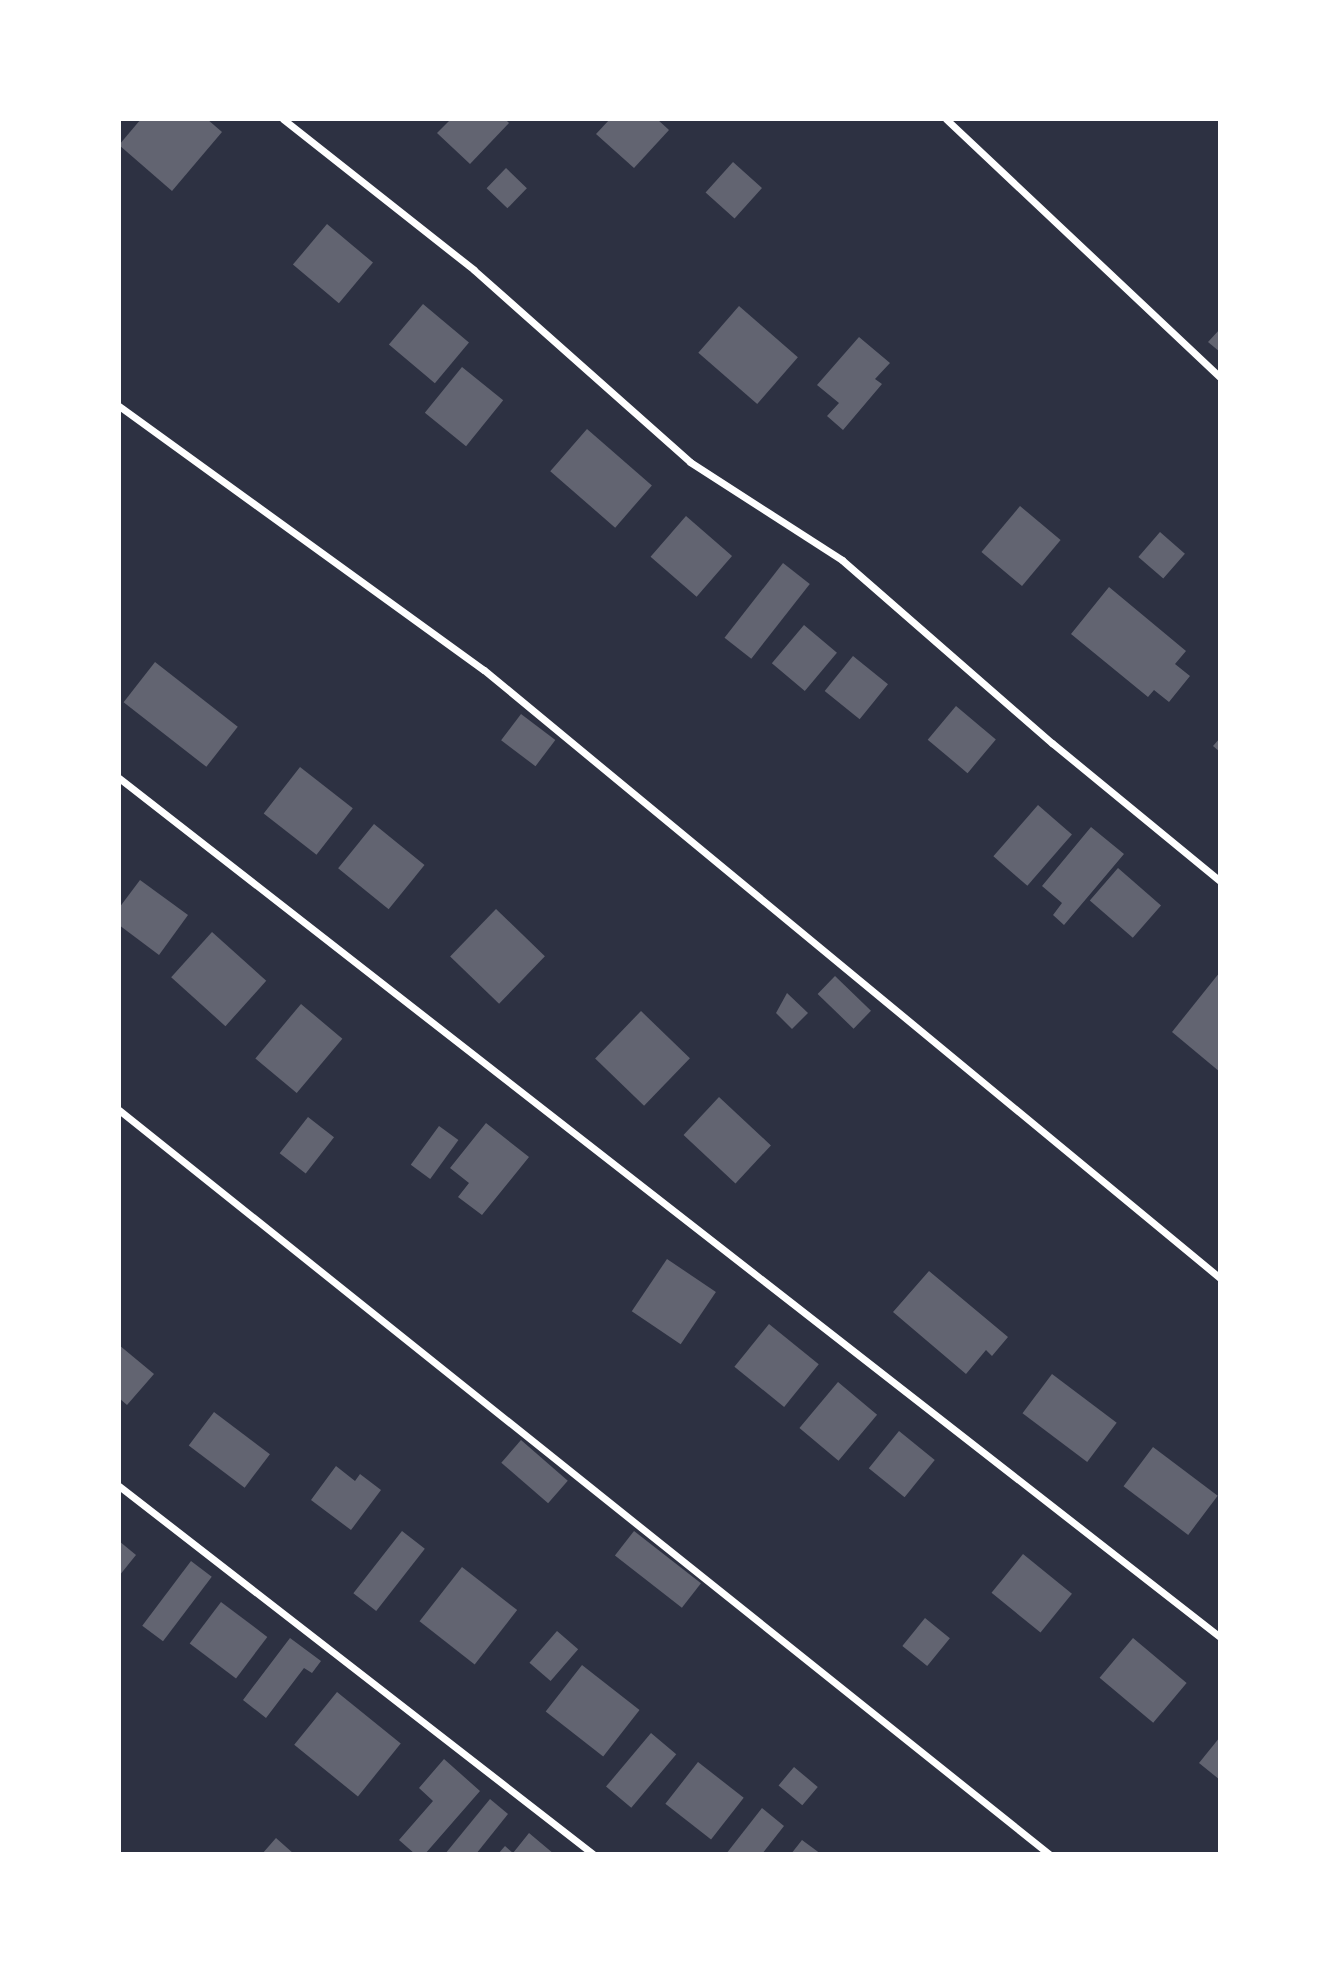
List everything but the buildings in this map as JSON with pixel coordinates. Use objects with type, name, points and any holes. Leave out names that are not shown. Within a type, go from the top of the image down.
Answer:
[{"type":"street","points":[[283,119],[474,270],[690,462],[842,560],[1052,743],[1220,881]]},
{"type":"street","points":[[946,119],[1220,377]]},
{"type":"street","points":[[119,406],[484,670],[1220,1278]]},
{"type":"street","points":[[119,778],[1220,1637]]},
{"type":"street","points":[[119,1110],[1049,1854]]},
{"type":"street","points":[[119,1486],[593,1854]]}]
